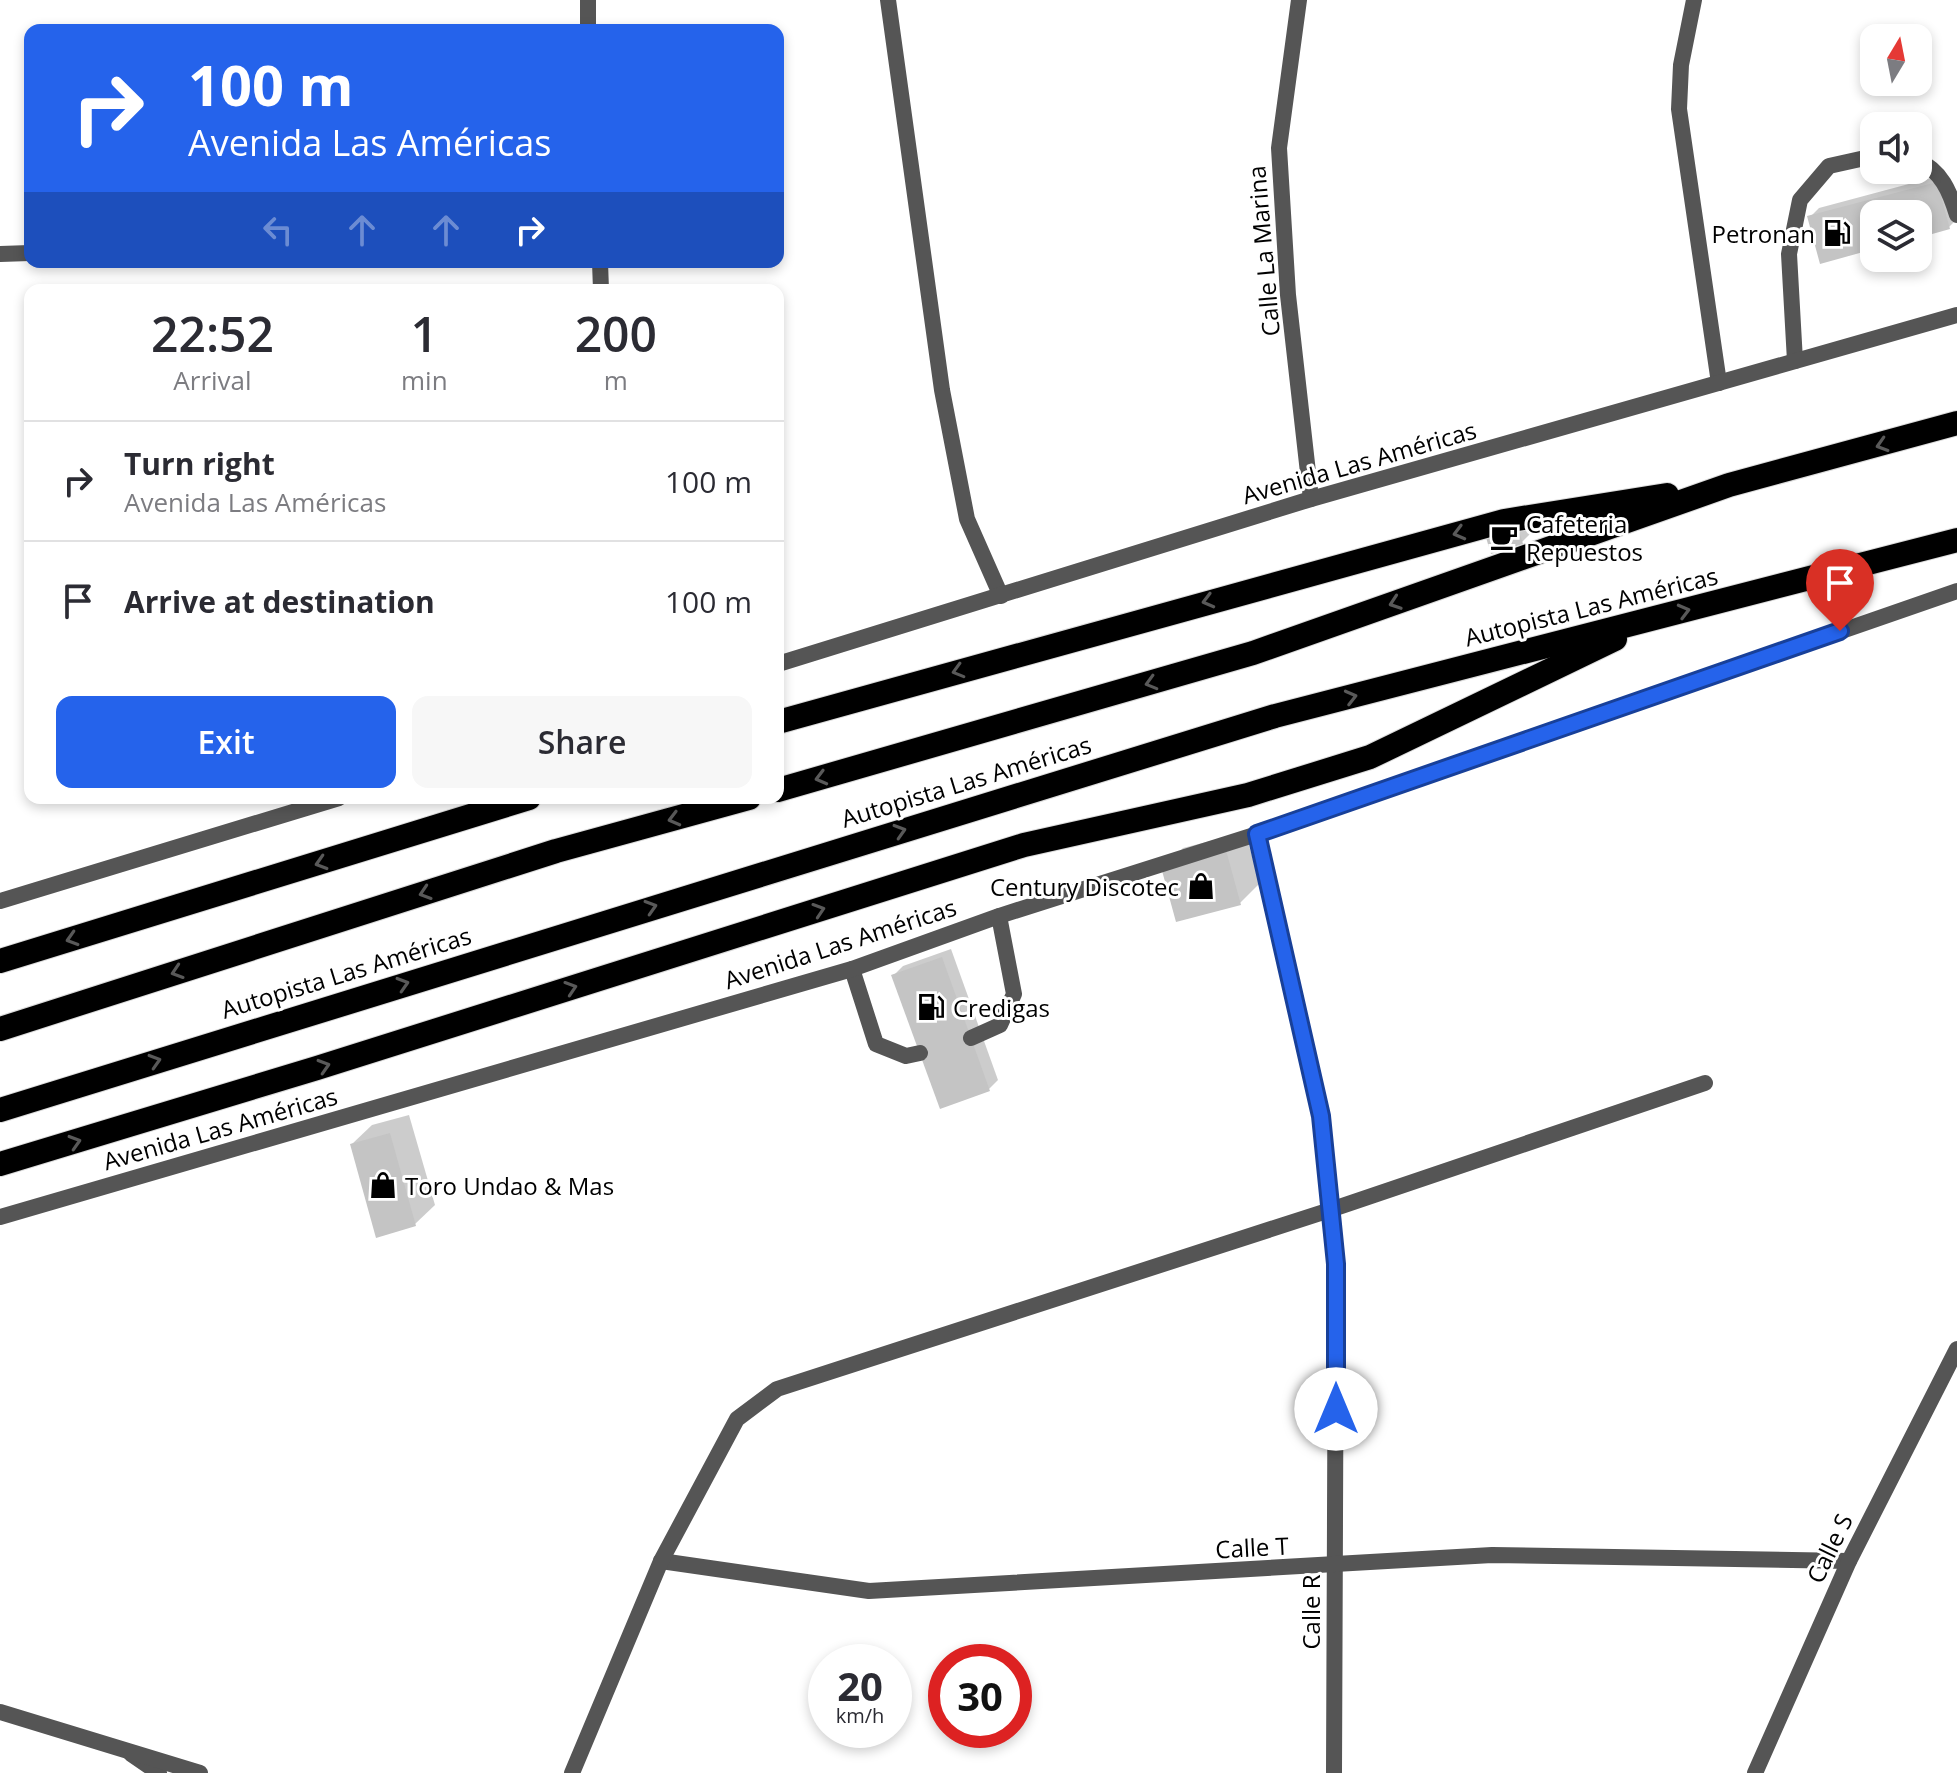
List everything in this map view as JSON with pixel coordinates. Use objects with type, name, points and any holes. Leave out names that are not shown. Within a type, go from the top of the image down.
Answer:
[{"type":"highway","name":"Autopista Las Américas","points":[[784,788],[1253,653],[1729,485],[1957,423]]},
{"type":"highway","points":[[784,720],[1504,521],[1729,485]]},
{"type":"highway","name":"Autopista Las Américas","points":[[0,1110],[1275,716],[1957,540]]},
{"type":"highway","points":[[0,1164],[317,1068],[1024,845],[1248,795],[1370,757],[1542,677],[1652,620]]},
{"type":"highway","points":[[0,961],[510,804]]},
{"type":"highway","name":"Autopista Las Américas","points":[[0,1029],[556,851],[727,804]]},
{"type":"street","points":[[588,0],[588,24]]},
{"type":"street","points":[[888,0],[945,405],[967,519],[1001,596]]},
{"type":"street","name":"Calle La Marina","points":[[1299,0],[1279,148],[1288,295],[1311,499]]},
{"type":"street","points":[[1694,0],[1681,65],[1679,109],[1719,383]]},
{"type":"street","points":[[1795,361],[1789,254],[1800,200],[1829,166],[1860,159]]},
{"type":"street","points":[[1932,169],[1949,191],[1957,215]]},
{"type":"street","points":[[0,254],[24,253]]},
{"type":"street","name":"Avenida Las Américas","points":[[784,662],[1311,499],[1957,315]]},
{"type":"street","name":"Avenida Las Américas","points":[[0,1217],[852,969],[999,916],[1257,834],[1957,591]]},
{"type":"street","points":[[0,901],[319,804]]},
{"type":"street","name":"Calle R","points":[[1257,834],[1321,1116],[1336,1280],[1334,1773]]},
{"type":"street","points":[[971,1038],[1000,1025],[1014,994],[999,916]]},
{"type":"street","points":[[852,969],[876,1044],[906,1056],[920,1053]]},
{"type":"street","points":[[572,1773],[661,1561],[737,1419],[777,1389],[1330,1210],[1705,1083]]},
{"type":"street","name":"Calle S","points":[[1755,1773],[1849,1561],[1957,1349]]},
{"type":"street","name":"Calle T","points":[[661,1561],[869,1591],[1492,1555],[1849,1561]]},
{"type":"street","points":[[0,1712],[200,1773]]},
{"type":"street","points":[[130,1753],[159,1773]]},
{"type":"building","points":[[1937,182],[1950,229],[1932,234],[1932,200],[1868,200],[1932,184]]},
{"type":"building","points":[[1860,202],[1860,253],[1820,264],[1807,216]]},
{"type":"building","name":"Cafeteria Repuestos","points":[[1516,521],[1523,544],[1491,554],[1484,531]]},
{"type":"building","name":"Century Discotec","points":[[1226,850],[1241,905],[1176,922],[1161,867]]},
{"type":"building","name":"Credigas","points":[[942,957],[990,1091],[940,1109],[891,975]]},
{"type":"building","name":"Toro Undao & Mas","points":[[390,1133],[416,1226],[376,1238],[350,1144]]},
{"type":"place","name":"Petronan","points":[[1837,233]]},
{"type":"place","name":"Cafeteria Repuestos","points":[[1504,537]]},
{"type":"place","name":"Century Discotec","points":[[1201,886]]},
{"type":"place","name":"Credigas","points":[[931,1007]]},
{"type":"place","name":"Toro Undao & Mas","points":[[383,1185]]},
{"type":"route","points":[[1336,1409],[1336,1264],[1321,1116],[1257,834],[1840,631]]}]
